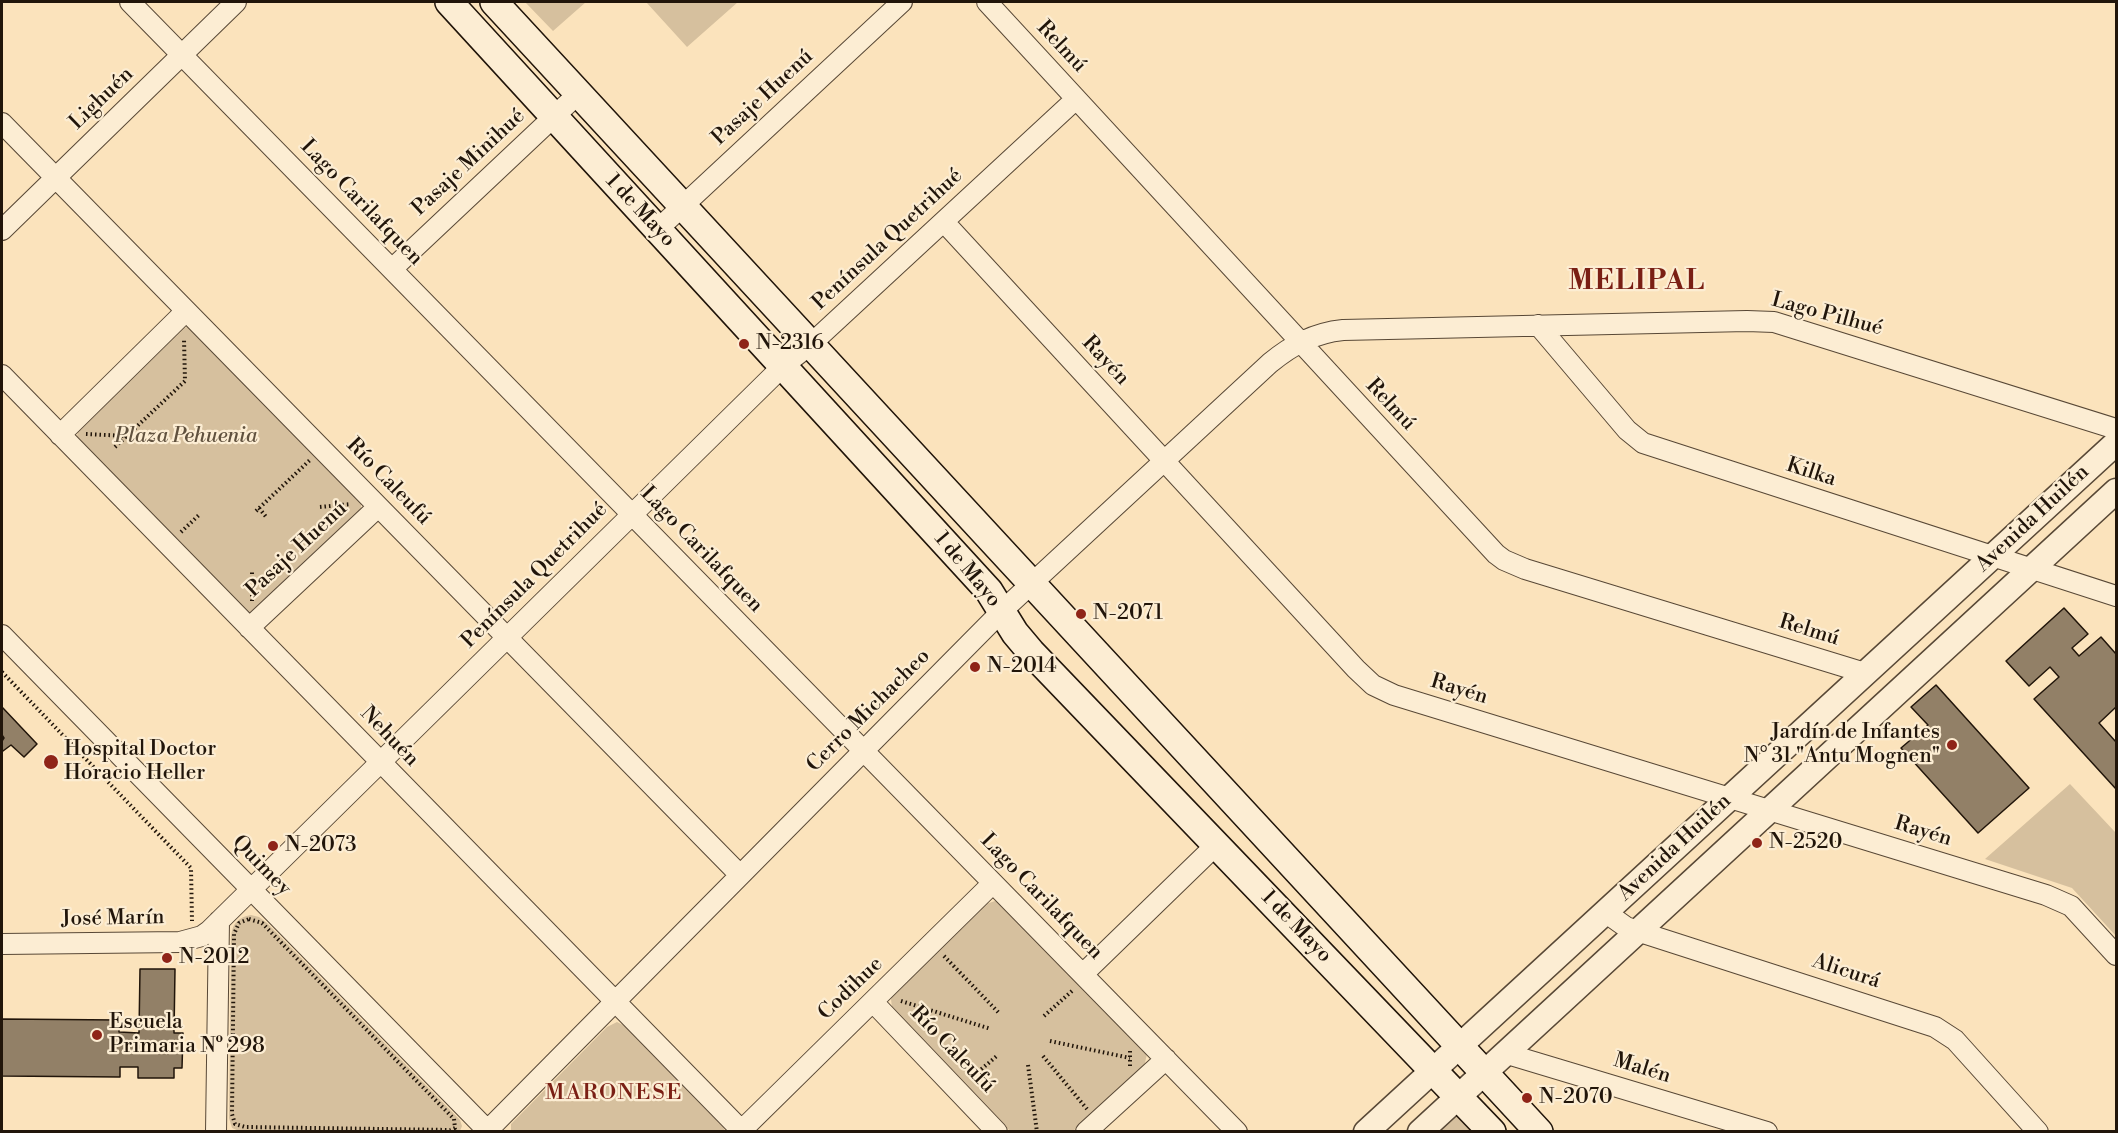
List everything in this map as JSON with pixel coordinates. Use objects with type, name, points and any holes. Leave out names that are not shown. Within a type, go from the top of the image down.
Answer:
[{"type":"main road","name":"1 de Mayo","points":[[449,2],[989,591],[1015,633],[1031,652],[1492,1131]]},
{"type":"main road","name":"1 de Mayo","points":[[494,2],[1539,1131]]},
{"type":"street","name":"Lago Carilafquen","points":[[130,2],[864,750],[993,883],[1080,981],[1166,1059],[1238,1131]]},
{"type":"street","name":"Lighuén","points":[[2,230],[236,2]]},
{"type":"street","name":"Pasaje Huenú","points":[[658,230],[902,2]]},
{"type":"street","name":"Relmú","points":[[987,2],[1488,547],[1504,560],[1525,569],[1865,674]]},
{"type":"street","name":"Pasaje Minihué","points":[[392,269],[579,93]]},
{"type":"street","name":"Península Quetrihué","points":[[219,921],[783,366],[811,344],[1076,99]]},
{"type":"street","name":"Río Caleufú","points":[[2,123],[186,310],[369,505],[507,638],[740,876]]},
{"type":"street","name":"Rayén","points":[[944,222],[1360,674],[1382,690],[2059,900],[2071,906],[2116,955]]},
{"type":"street","points":[[68,434],[186,310]]},
{"type":"street","name":"Lago Pilhué","points":[[1300,342],[1313,336],[1343,330],[1774,322],[2116,429]]},
{"type":"street","name":"Kilka","points":[[1538,326],[1627,430],[1643,443],[2116,596]]},
{"type":"street","name":"Cerro Michacheo","points":[[487,1131],[1002,611],[1270,363],[1300,342]]},
{"type":"street","name":"Nehuén","points":[[2,375],[68,434],[251,620],[381,762],[742,1131]]},
{"type":"street","name":"Avenida Huilén","points":[[1366,1131],[2116,443]]},
{"type":"street","name":"Avenida Huilén","points":[[1420,1131],[2116,491]]},
{"type":"street","name":"Pasaje Huenú","points":[[251,620],[369,505]]},
{"type":"street","name":"Quimey","points":[[2,635],[487,1131]]},
{"type":"street","points":[[1080,981],[1217,844]]},
{"type":"street","name":"Codihue","points":[[742,1131],[993,883]]},
{"type":"street","name":"Alicurá","points":[[1605,912],[1626,927],[1636,931],[1935,1027],[1955,1040],[2038,1131]]},
{"type":"street","points":[[216,1131],[219,921]]},
{"type":"street","name":"José Marín","points":[[2,944],[180,942],[201,936],[219,921]]},
{"type":"street","name":"Río Caleufú","points":[[873,1002],[997,1131]]},
{"type":"street","name":"Malén","points":[[1504,1053],[1767,1131]]},
{"type":"street","points":[[1086,1131],[1166,1059]]},
{"type":"path","points":[[116,447],[185,381],[183,338],[191,338]]},
{"type":"path","points":[[68,434],[88,431],[127,436]]},
{"type":"path","points":[[88,431],[88,440]]},
{"type":"path","points":[[302,452],[318,468]]},
{"type":"path","points":[[267,518],[257,509],[310,460]]},
{"type":"path","points":[[320,507],[349,502],[369,505]]},
{"type":"path","points":[[348,514],[349,502]]},
{"type":"path","points":[[182,532],[200,514]]},
{"type":"path","points":[[251,620],[254,601],[252,572]]},
{"type":"path","points":[[243,600],[254,601]]},
{"type":"path","points":[[2,672],[191,868],[192,923],[187,927]]},
{"type":"path","points":[[249,919],[262,923],[454,1119],[456,1126],[450,1130],[245,1127],[235,1124],[232,1114],[234,931],[239,923],[249,919]]},
{"type":"path","points":[[949,947],[942,954],[1000,1014]]},
{"type":"path","points":[[1044,1016],[1080,981]]},
{"type":"path","points":[[901,994],[902,1009]]},
{"type":"path","points":[[902,1001],[991,1029]]},
{"type":"path","points":[[1050,1041],[1130,1058]]},
{"type":"path","points":[[969,1080],[998,1055]]},
{"type":"path","points":[[1043,1056],[1088,1110]]},
{"type":"path","points":[[1028,1065],[1037,1131]]},
{"type":"green space","points":[[506,2],[514,2],[621,119],[617,123]]},
{"type":"green space","points":[[525,2],[586,2],[553,31]]},
{"type":"green space","points":[[646,2],[738,2],[687,47]]},
{"type":"green space","name":"Plaza Pehuenia","points":[[188,327],[194,330],[361,504],[361,510],[252,612],[246,612],[77,437],[78,430],[181,328]]},
{"type":"green space","points":[[2070,784],[2116,833],[2116,936],[2072,888],[1985,859]]},
{"type":"green space","points":[[999,902],[1147,1054],[1144,1067],[1073,1131],[1010,1131],[892,1008],[891,999],[896,991],[986,904]]},
{"type":"green space","points":[[251,915],[267,923],[460,1120],[462,1126],[460,1131],[239,1131],[232,1128],[229,1118],[231,937],[236,922]]},
{"type":"green space","points":[[617,1022],[625,1026],[725,1131],[511,1131],[511,1124],[607,1027]]},
{"type":"green space","points":[[1456,1114],[1478,1132],[1431,1132]]},
{"type":"building","points":[[2064,608],[2088,634],[2072,648],[2079,656],[2101,637],[2116,654],[2116,707],[2099,723],[2116,742],[2116,789],[2034,699],[2059,677],[2050,667],[2029,686],[2006,661]]},
{"type":"building","points":[[1936,685],[2029,788],[1978,833],[1901,748],[1928,725],[1911,707]]},
{"type":"building","points":[[2,707],[37,744],[24,757],[11,745],[3,751],[2,749],[4,738],[2,735]]},
{"type":"building","points":[[140,969],[175,969],[174,1033],[183,1033],[182,1068],[174,1068],[174,1078],[138,1078],[138,1067],[120,1067],[120,1077],[2,1076],[2,1019],[119,1020],[119,1032],[139,1033]]},
{"type":"place","name":"N-2316","points":[[744,344]]},
{"type":"place","name":"N-2071","points":[[1081,614]]},
{"type":"place","name":"N-2014","points":[[975,667]]},
{"type":"place","name":"Jardín de Infantes N° 31 \"Antu Mognen\"","points":[[1952,745]]},
{"type":"place","name":"Hospital Doctor Horacio Heller","points":[[51,762]]},
{"type":"place","name":"N-2520","points":[[1757,843]]},
{"type":"place","name":"N-2073","points":[[273,846]]},
{"type":"place","name":"N-2012","points":[[167,958]]},
{"type":"place","name":"Escuela Primaria Nº 298","points":[[97,1035]]},
{"type":"place","name":"N-2070","points":[[1527,1098]]},
{"type":"district","name":"MELIPAL","points":[[1637,283]]},
{"type":"district","name":"MARONESE","points":[[614,1094]]}]
